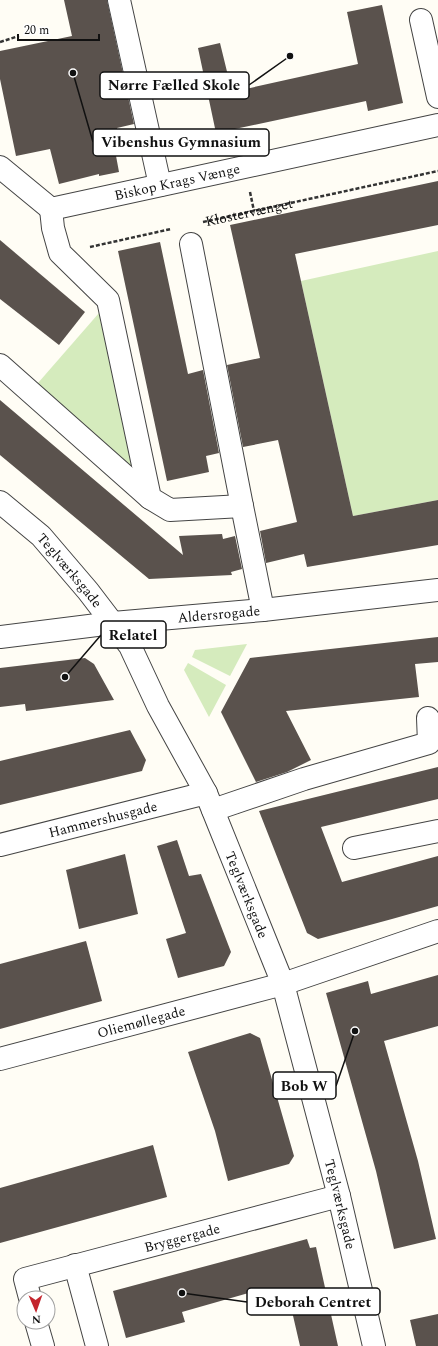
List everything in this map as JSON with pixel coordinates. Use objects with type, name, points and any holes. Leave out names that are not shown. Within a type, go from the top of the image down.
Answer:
[{"type":"street","points":[[119,0],[160,185]]},
{"type":"street","points":[[421,20],[438,97]]},
{"type":"street","name":"Biskop Krags Vænge","points":[[51,209],[438,125]]},
{"type":"street","points":[[0,167],[51,209],[60,253],[108,300],[150,498]]},
{"type":"street","points":[[191,244],[263,610]]},
{"type":"street","points":[[0,365],[150,498],[170,510],[242,506]]},
{"type":"street","name":"Teglværksgade","points":[[0,502],[41,536],[113,622],[130,646],[158,706],[210,802],[283,984],[339,1196],[374,1346]]},
{"type":"street","name":"Aldersrogade","points":[[0,637],[113,622],[263,610],[438,590]]},
{"type":"street","name":"Hammershusgade","points":[[0,845],[210,802],[304,779],[429,742],[428,718]]},
{"type":"street","points":[[354,848],[438,831]]},
{"type":"street","name":"Oliemøllegade","points":[[0,1059],[283,984],[438,931]]},
{"type":"street","name":"Bryggergade","points":[[27,1289],[75,1265],[339,1196]]},
{"type":"street","points":[[75,1265],[97,1346]]},
{"type":"street","points":[[38,1330],[43,1346]]},
{"type":"path","points":[[0,42],[19,36]]},
{"type":"path","name":"Klostervænget","points":[[198,223],[438,171]]},
{"type":"path","points":[[60,253],[176,228]]},
{"type":"green space","points":[[438,251],[438,500],[353,516],[301,281]]},
{"type":"green space","points":[[99,313],[132,469],[41,389],[38,383]]},
{"type":"green space","points":[[247,644],[230,676],[192,657],[195,650]]},
{"type":"green space","points":[[188,663],[226,685],[209,717],[184,670]]},
{"type":"building","points":[[64,0],[107,0],[134,124],[117,128],[121,143],[114,145],[119,172],[99,176],[99,174],[59,184],[50,149],[16,156],[0,79],[0,51],[72,36]]},
{"type":"building","points":[[382,5],[403,103],[368,111],[366,101],[216,133],[198,48],[220,43],[232,92],[358,64],[347,12]]},
{"type":"building","points":[[438,181],[438,225],[295,254],[353,516],[438,500],[438,545],[307,567],[304,554],[266,563],[260,531],[297,522],[278,440],[243,447],[227,365],[260,358],[230,225]]},
{"type":"building","points":[[0,240],[85,312],[59,345],[0,299]]},
{"type":"building","points":[[160,242],[188,374],[203,370],[219,453],[206,456],[209,472],[167,481],[118,251]]},
{"type":"building","points":[[0,400],[183,555],[179,536],[222,534],[223,539],[235,536],[242,569],[231,572],[232,575],[149,579],[0,455]]},
{"type":"building","points":[[438,637],[438,662],[415,664],[419,697],[286,711],[311,760],[287,772],[256,782],[221,712],[250,658]]},
{"type":"building","points":[[85,658],[94,664],[114,700],[26,711],[25,704],[0,707],[0,668]]},
{"type":"building","points":[[130,730],[146,760],[142,771],[0,805],[0,761]]},
{"type":"building","points":[[438,767],[438,799],[321,827],[342,882],[438,856],[438,906],[318,939],[307,933],[259,811]]},
{"type":"building","points":[[177,840],[189,876],[201,874],[231,952],[224,966],[178,978],[166,939],[186,933],[157,846]]},
{"type":"building","points":[[125,854],[138,914],[79,929],[66,870]]},
{"type":"building","points":[[86,941],[102,1001],[0,1029],[0,964]]},
{"type":"building","points":[[438,975],[438,1026],[384,1041],[418,1161],[436,1239],[394,1249],[376,1171],[326,993],[368,981],[371,994]]},
{"type":"building","points":[[250,1033],[260,1038],[294,1156],[289,1164],[228,1181],[215,1131],[188,1052]]},
{"type":"building","points":[[153,1145],[167,1197],[0,1243],[0,1188]]},
{"type":"building","points":[[307,1239],[310,1248],[316,1247],[338,1346],[300,1346],[288,1294],[255,1303],[252,1292],[182,1312],[185,1322],[126,1338],[113,1291]]},
{"type":"building","points":[[438,1314],[438,1346],[416,1346],[410,1320]]},
{"type":"place","name":"Nørre Fælled Skole","points":[[290,56]]},
{"type":"place","name":"Vibenshus Gymnasium","points":[[73,73]]},
{"type":"place","name":"Relatel","points":[[65,677]]},
{"type":"place","name":"Bob W","points":[[355,1031]]},
{"type":"place","name":"Deborah Centret","points":[[182,1293]]}]
